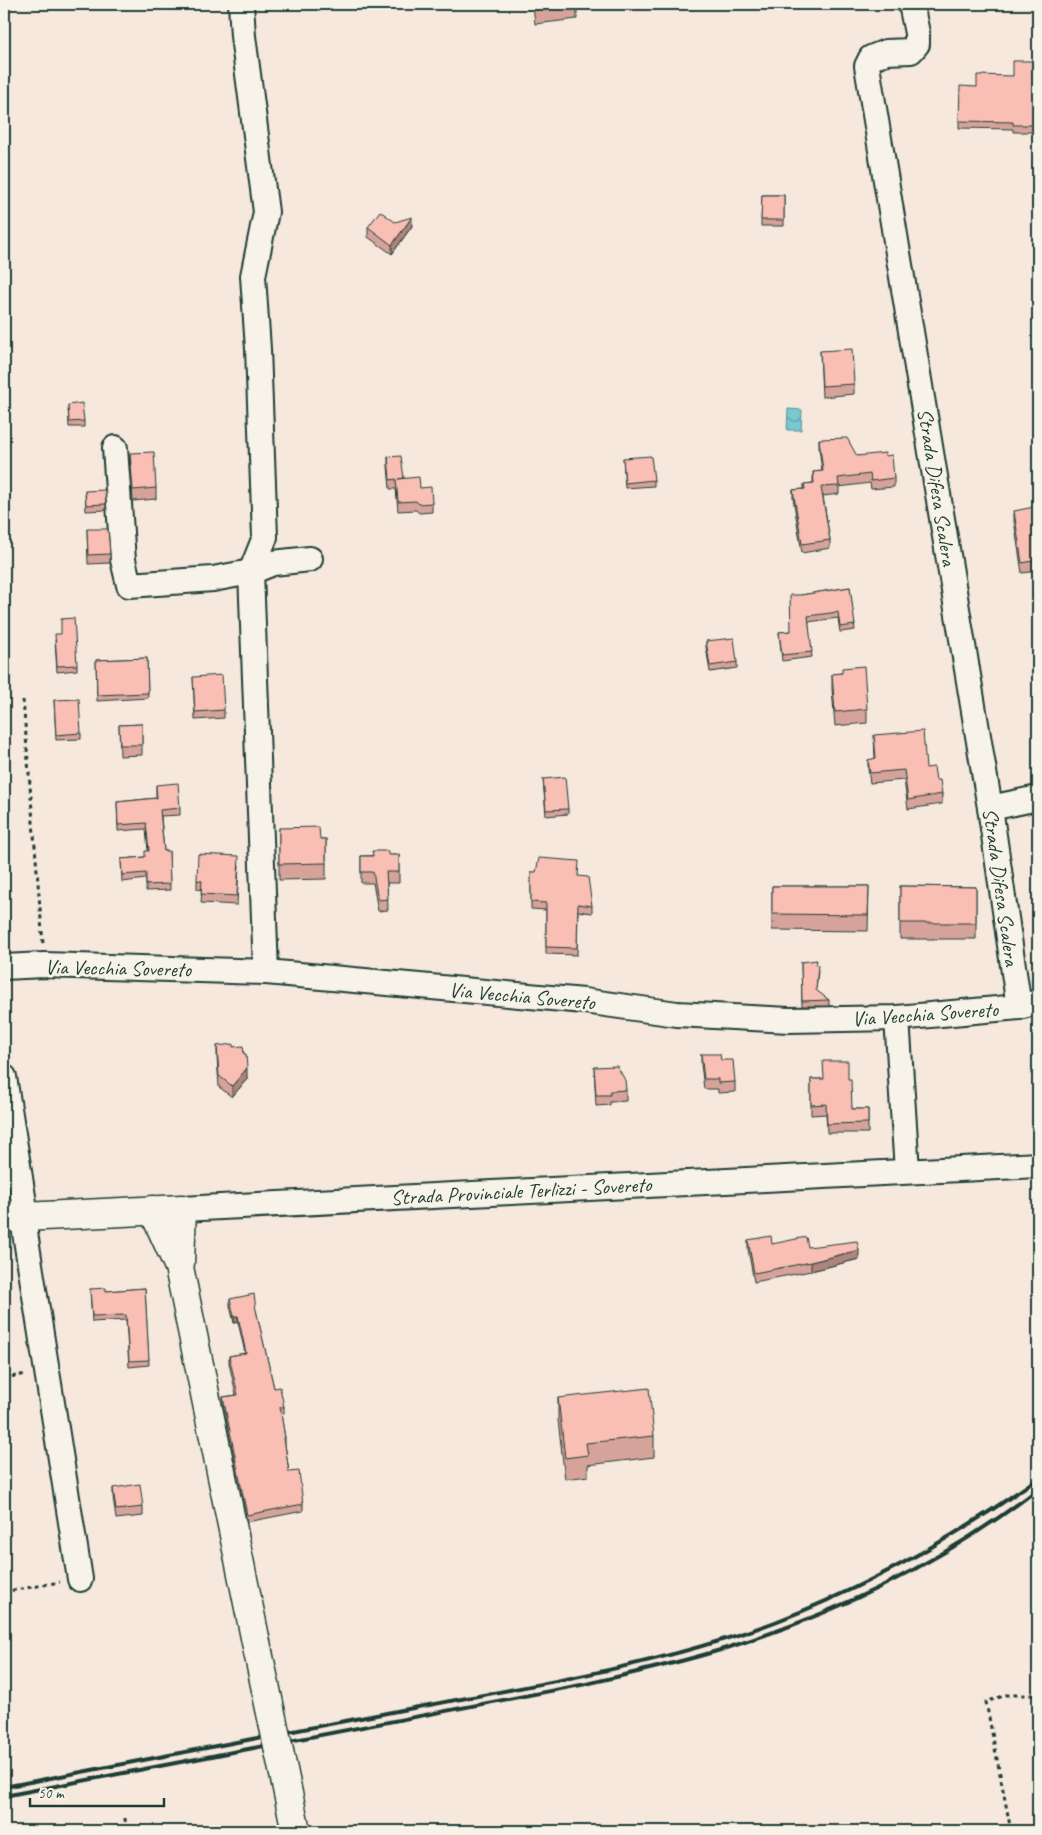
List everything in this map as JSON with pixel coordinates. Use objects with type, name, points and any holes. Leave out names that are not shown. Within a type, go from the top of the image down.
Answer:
[{"type":"main road","name":"Strada Provinciale Terlizzi - Sovereto","points":[[14,1217],[182,1209]]},
{"type":"main road","points":[[179,1267],[182,1209]]},
{"type":"main road","points":[[153,1210],[179,1267],[296,1831]]},
{"type":"street","points":[[241,4],[243,36],[266,212],[253,276],[258,349],[264,537],[251,572],[266,972]]},
{"type":"street","name":"Strada Difesa Scalera","points":[[911,4],[917,33],[917,44],[911,51],[886,52],[871,58],[868,66],[990,808],[1028,1005]]},
{"type":"street","points":[[115,448],[123,560],[129,585],[213,579],[251,572],[272,563],[310,559]]},
{"type":"street","points":[[990,808],[1038,798]]},
{"type":"street","name":"Via Vecchia Sovereto","points":[[4,967],[44,965],[266,972],[584,1001],[677,1014],[789,1020],[897,1018],[1028,1005]]},
{"type":"street","points":[[897,1018],[907,1172]]},
{"type":"street","points":[[4,1077],[24,1203],[14,1217],[25,1234],[80,1579]]},
{"type":"street","name":"Strada Provinciale Terlizzi - Sovereto","points":[[182,1209],[1038,1165]]},
{"type":"path","points":[[23,700],[44,965]]},
{"type":"path","points":[[4,1592],[80,1579]]},
{"type":"path","points":[[1011,1831],[986,1702],[1006,1695],[1038,1695]]},
{"type":"path","points":[[125,1818],[126,1831]]},
{"type":"water","points":[[788,409],[802,410],[801,430],[787,430]]},
{"type":"building","points":[[534,4],[573,4],[535,8]]},
{"type":"building","points":[[1013,61],[1038,61],[1038,125],[1013,125],[1013,122],[959,121],[960,86],[977,87],[977,75],[1013,76]]},
{"type":"building","points":[[762,195],[784,195],[784,220],[761,220]]},
{"type":"building","points":[[380,211],[395,222],[412,217],[392,245],[368,227]]},
{"type":"building","points":[[852,349],[854,384],[822,386],[820,351]]},
{"type":"building","points":[[82,403],[84,421],[69,422],[68,405]]},
{"type":"building","points":[[847,438],[857,456],[885,453],[885,456],[892,455],[894,478],[871,481],[870,474],[838,478],[839,486],[821,487],[830,540],[802,544],[793,490],[805,489],[804,484],[814,483],[813,472],[823,471],[819,439]]},
{"type":"building","points":[[154,452],[156,488],[133,490],[130,453]]},
{"type":"building","points":[[401,456],[404,478],[398,479],[419,477],[420,488],[431,487],[432,503],[419,504],[416,501],[398,502],[396,479],[390,480],[388,457]]},
{"type":"building","points":[[651,456],[654,480],[625,483],[623,458]]},
{"type":"building","points":[[105,490],[106,504],[86,505],[85,491]]},
{"type":"building","points":[[1034,507],[1038,531],[1038,560],[1022,563],[1014,511]]},
{"type":"building","points":[[87,529],[108,529],[110,554],[88,555]]},
{"type":"building","points":[[850,587],[855,625],[840,627],[838,612],[808,616],[812,652],[782,655],[779,632],[791,631],[790,595]]},
{"type":"building","points":[[74,618],[77,665],[57,666],[55,634],[61,634],[61,619]]},
{"type":"building","points":[[734,638],[737,662],[710,666],[706,641]]},
{"type":"building","points":[[147,658],[148,693],[97,695],[96,660]]},
{"type":"building","points":[[864,666],[867,709],[835,712],[832,674],[842,673],[842,668]]},
{"type":"building","points":[[222,675],[224,710],[195,712],[193,677]]},
{"type":"building","points":[[79,699],[81,733],[56,735],[54,700]]},
{"type":"building","points":[[142,724],[142,745],[120,745],[119,725]]},
{"type":"building","points":[[923,731],[926,768],[934,767],[936,780],[940,780],[942,794],[908,800],[904,770],[870,773],[868,760],[876,758],[874,735]]},
{"type":"building","points":[[565,777],[568,809],[546,810],[543,779]]},
{"type":"building","points":[[178,783],[180,808],[160,810],[164,851],[169,851],[170,884],[146,885],[146,873],[122,875],[121,859],[145,857],[145,851],[149,851],[146,823],[118,825],[117,802],[157,798],[156,785]]},
{"type":"building","points":[[319,827],[320,839],[326,839],[326,863],[279,864],[279,828]]},
{"type":"building","points":[[372,851],[388,851],[388,855],[399,855],[399,872],[386,872],[388,899],[378,900],[373,872],[361,872],[361,856],[373,856]]},
{"type":"building","points":[[198,854],[239,856],[237,896],[201,894],[202,881],[197,880]]},
{"type":"building","points":[[539,858],[579,861],[578,876],[588,877],[592,906],[578,904],[577,948],[546,947],[546,903],[531,902],[531,872],[536,872]]},
{"type":"building","points":[[772,886],[869,886],[868,915],[772,914]]},
{"type":"building","points":[[900,886],[976,887],[976,923],[900,923]]},
{"type":"building","points":[[817,960],[816,990],[829,1000],[802,1001],[801,962]]},
{"type":"building","points":[[233,1044],[233,1047],[243,1046],[244,1054],[246,1054],[247,1068],[232,1086],[219,1076],[217,1046]]},
{"type":"building","points":[[701,1054],[720,1054],[721,1060],[733,1060],[735,1082],[718,1083],[718,1079],[704,1079]]},
{"type":"building","points":[[823,1061],[848,1061],[852,1109],[868,1109],[868,1123],[827,1124],[826,1104],[811,1105],[811,1079],[824,1079]]},
{"type":"building","points":[[617,1066],[625,1080],[626,1090],[610,1091],[610,1095],[596,1095],[594,1067]]},
{"type":"building","points":[[771,1236],[772,1244],[806,1237],[808,1247],[857,1241],[859,1250],[754,1273],[748,1240]]},
{"type":"building","points":[[106,1288],[106,1291],[145,1288],[149,1360],[129,1361],[126,1315],[92,1316],[90,1289]]},
{"type":"building","points":[[254,1294],[274,1388],[280,1387],[284,1407],[280,1407],[289,1472],[299,1471],[303,1504],[247,1515],[223,1397],[238,1395],[229,1356],[246,1353],[238,1316],[234,1316],[230,1299]]},
{"type":"building","points":[[649,1388],[654,1436],[586,1443],[588,1455],[565,1458],[558,1398]]},
{"type":"building","points":[[140,1484],[143,1507],[116,1510],[113,1488]]},
{"type":"railway","points":[[4,1787],[540,1684],[683,1652],[775,1622],[844,1593],[944,1540],[1038,1478]]},
{"type":"railway","points":[[4,1796],[586,1684],[712,1652],[812,1618],[891,1582],[967,1539],[1038,1489]]}]
